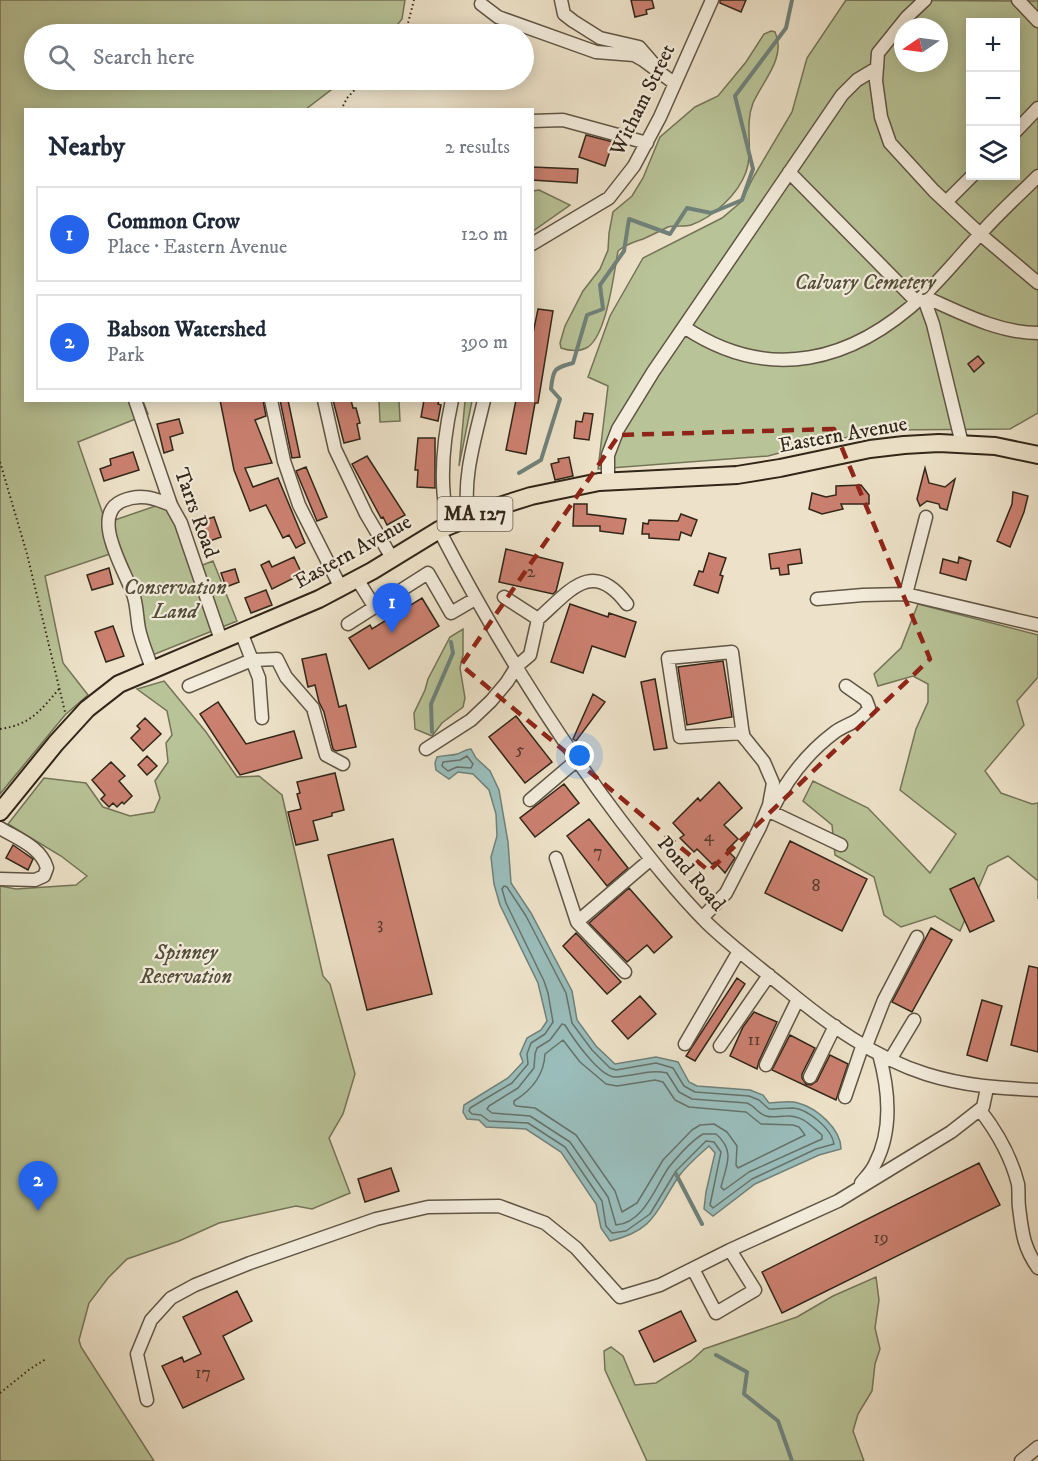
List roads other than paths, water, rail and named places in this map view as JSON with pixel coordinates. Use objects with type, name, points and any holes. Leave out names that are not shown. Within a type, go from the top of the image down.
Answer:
[{"type":"main road","name":"Eastern Avenue","points":[[0,812],[87,709],[119,684],[320,599],[469,516],[531,496],[608,482],[737,475],[870,449],[916,444],[963,444],[1038,455]]},
{"type":"street","points":[[561,0],[564,14],[573,21],[600,38],[639,47],[658,70]]},
{"type":"street","name":"Witham Street","points":[[534,243],[609,198],[634,166],[712,0]]},
{"type":"street","points":[[925,0],[907,17],[878,53],[876,81],[881,117],[891,143],[946,202],[980,234],[1036,279]]},
{"type":"street","points":[[1018,0],[1038,21]]},
{"type":"street","points":[[481,3],[498,17],[516,24]]},
{"type":"street","points":[[534,30],[596,52],[634,56],[658,70],[674,83]]},
{"type":"street","points":[[608,482],[608,455],[618,429],[653,372],[842,95],[857,80],[877,69]]},
{"type":"street","points":[[1020,127],[1038,108]]},
{"type":"street","points":[[534,121],[563,120],[646,143]]},
{"type":"street","points":[[789,172],[920,298],[933,324],[963,444]]},
{"type":"street","points":[[684,327],[702,339],[739,355],[794,361],[838,351],[875,334],[920,298],[1038,176]]},
{"type":"street","points":[[946,202],[968,180]]},
{"type":"street","points":[[920,298],[1007,330],[1038,333]]},
{"type":"street","name":"Tarrs Road","points":[[136,402],[171,505],[181,523],[221,640]]},
{"type":"street","points":[[271,402],[284,461],[299,505],[341,588]]},
{"type":"street","points":[[324,402],[335,449],[366,514],[392,558]]},
{"type":"street","name":"Pond Road","points":[[452,402],[443,463],[444,528],[476,599],[517,666],[577,760],[651,859],[702,918],[798,999],[864,1045],[885,1057],[926,1074],[976,1087],[1038,1090]]},
{"type":"street","points":[[469,516],[466,504],[468,476],[484,402]]},
{"type":"street","points":[[152,669],[140,629],[134,597],[110,540],[109,525],[111,511],[119,502],[130,498],[143,496],[171,505]]},
{"type":"street","points":[[906,594],[926,517]]},
{"type":"street","points":[[348,624],[428,573],[451,613],[476,599]]},
{"type":"street","points":[[357,579],[374,606]]},
{"type":"street","points":[[426,749],[471,720],[502,688],[517,666],[530,655],[538,619],[572,587],[586,582],[605,582],[617,590],[627,604]]},
{"type":"street","points":[[817,599],[906,594],[1038,625]]},
{"type":"street","points":[[504,597],[538,619]]},
{"type":"street","points":[[241,632],[259,678],[262,718]]},
{"type":"street","points":[[743,733],[680,737],[668,658],[732,652],[743,733],[764,762],[773,783],[769,811]]},
{"type":"street","points":[[189,686],[252,660],[277,659],[286,677],[313,708],[326,755],[343,764]]},
{"type":"street","points":[[702,918],[726,892],[786,782],[813,750],[837,730],[857,721],[869,708],[866,700],[846,686]]},
{"type":"street","points":[[530,800],[577,760]]},
{"type":"street","points":[[769,811],[841,845]]},
{"type":"street","points":[[0,828],[39,852],[47,868],[44,876],[35,880],[0,879]]},
{"type":"street","points":[[556,858],[578,922],[625,972]]},
{"type":"street","points":[[578,922],[651,859]]},
{"type":"street","points":[[845,1097],[884,1000],[917,937]]},
{"type":"street","points":[[685,1044],[740,951]]},
{"type":"street","points":[[720,1046],[769,975]]},
{"type":"street","points":[[766,1065],[798,999]]},
{"type":"street","points":[[856,1189],[875,1165],[886,1137],[888,1107],[885,1057],[914,1020]]},
{"type":"street","points":[[810,1077],[835,1026]]},
{"type":"street","points":[[147,1400],[137,1354],[151,1320],[171,1298],[195,1285],[250,1263],[376,1218],[428,1207],[499,1206],[545,1223],[576,1248],[620,1297],[660,1285],[730,1250],[838,1202],[951,1132],[980,1110],[983,1107],[987,1088]]},
{"type":"street","points":[[980,1110],[996,1131],[1011,1164],[1018,1185],[1022,1236],[1028,1253],[1038,1268]]},
{"type":"street","points":[[693,1269],[716,1313],[755,1290],[730,1250]]},
{"type":"street","points":[[1021,1461],[1038,1447]]},
{"type":"water","points":[[471,749],[476,758],[490,771],[499,790],[508,842],[511,883],[531,913],[572,991],[577,1020],[596,1046],[615,1064],[656,1057],[678,1062],[689,1082],[697,1086],[750,1090],[763,1095],[769,1103],[791,1102],[813,1109],[827,1120],[837,1134],[841,1149],[819,1155],[755,1184],[713,1216],[704,1209],[715,1153],[709,1146],[682,1172],[646,1225],[637,1231],[610,1241],[601,1228],[596,1204],[561,1152],[526,1129],[486,1127],[479,1120],[467,1119],[463,1112],[464,1105],[508,1078],[523,1062],[520,1054],[527,1038],[541,1030],[547,1021],[538,983],[500,905],[494,884],[491,857],[497,836],[496,814],[489,790],[473,774],[458,772],[449,779],[436,770],[437,757],[454,755]]},
{"type":"waterway","points":[[519,473],[541,460],[560,399],[551,389],[554,373],[558,368],[573,363],[587,315],[603,309],[600,285],[624,251],[629,219],[670,234],[687,208],[711,213],[742,200],[753,169],[735,96],[786,28],[792,0]]},
{"type":"waterway","points":[[432,732],[431,704],[453,653],[451,642]]},
{"type":"waterway","points":[[676,1174],[702,1224]]},
{"type":"waterway","points":[[716,1355],[747,1372],[744,1394],[778,1421],[792,1461]]},
{"type":"place","name":"Common Crow","points":[[392,633]]},
{"type":"place","name":"Babson Watershed","points":[[38,1211]]},
{"type":"park label","name":"Calvary Cemetery","points":[[865,283]]},
{"type":"park label","name":"Conservation Land","points":[[175,600]]},
{"type":"park label","name":"Spinney Reservation","points":[[186,965]]}]
